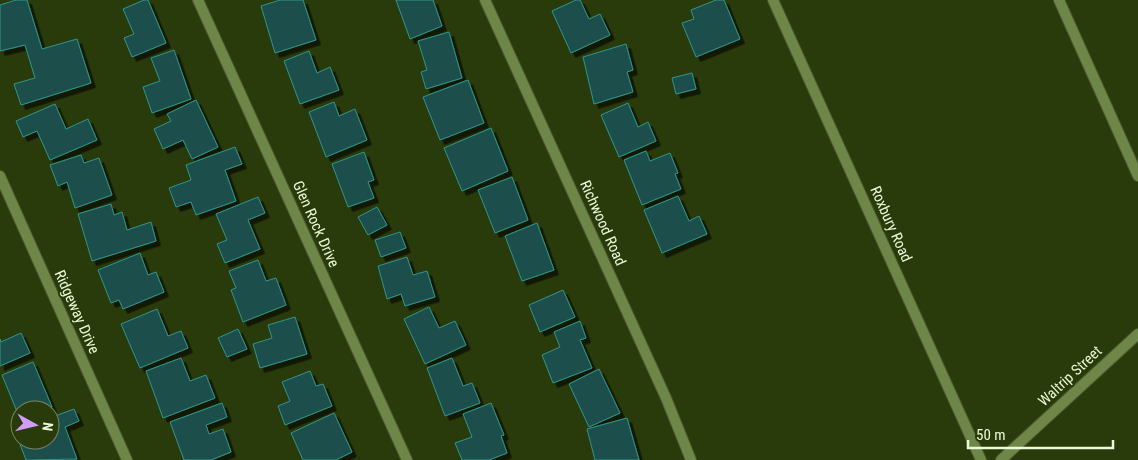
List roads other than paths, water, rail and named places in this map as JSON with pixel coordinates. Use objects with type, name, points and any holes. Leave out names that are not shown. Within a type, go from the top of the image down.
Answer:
[{"type":"street","name":"Glen Rock Drive","points":[[198,0],[407,460]]},
{"type":"street","name":"Richwood Road","points":[[485,0],[666,398],[691,460]]},
{"type":"street","name":"Roxbury Road","points":[[773,0],[981,460]]},
{"type":"street","points":[[1059,0],[1138,176]]},
{"type":"street","name":"Ridgeway Drive","points":[[0,176],[127,460]]},
{"type":"street","name":"Waltrip Street","points":[[1001,460],[1138,334]]}]
